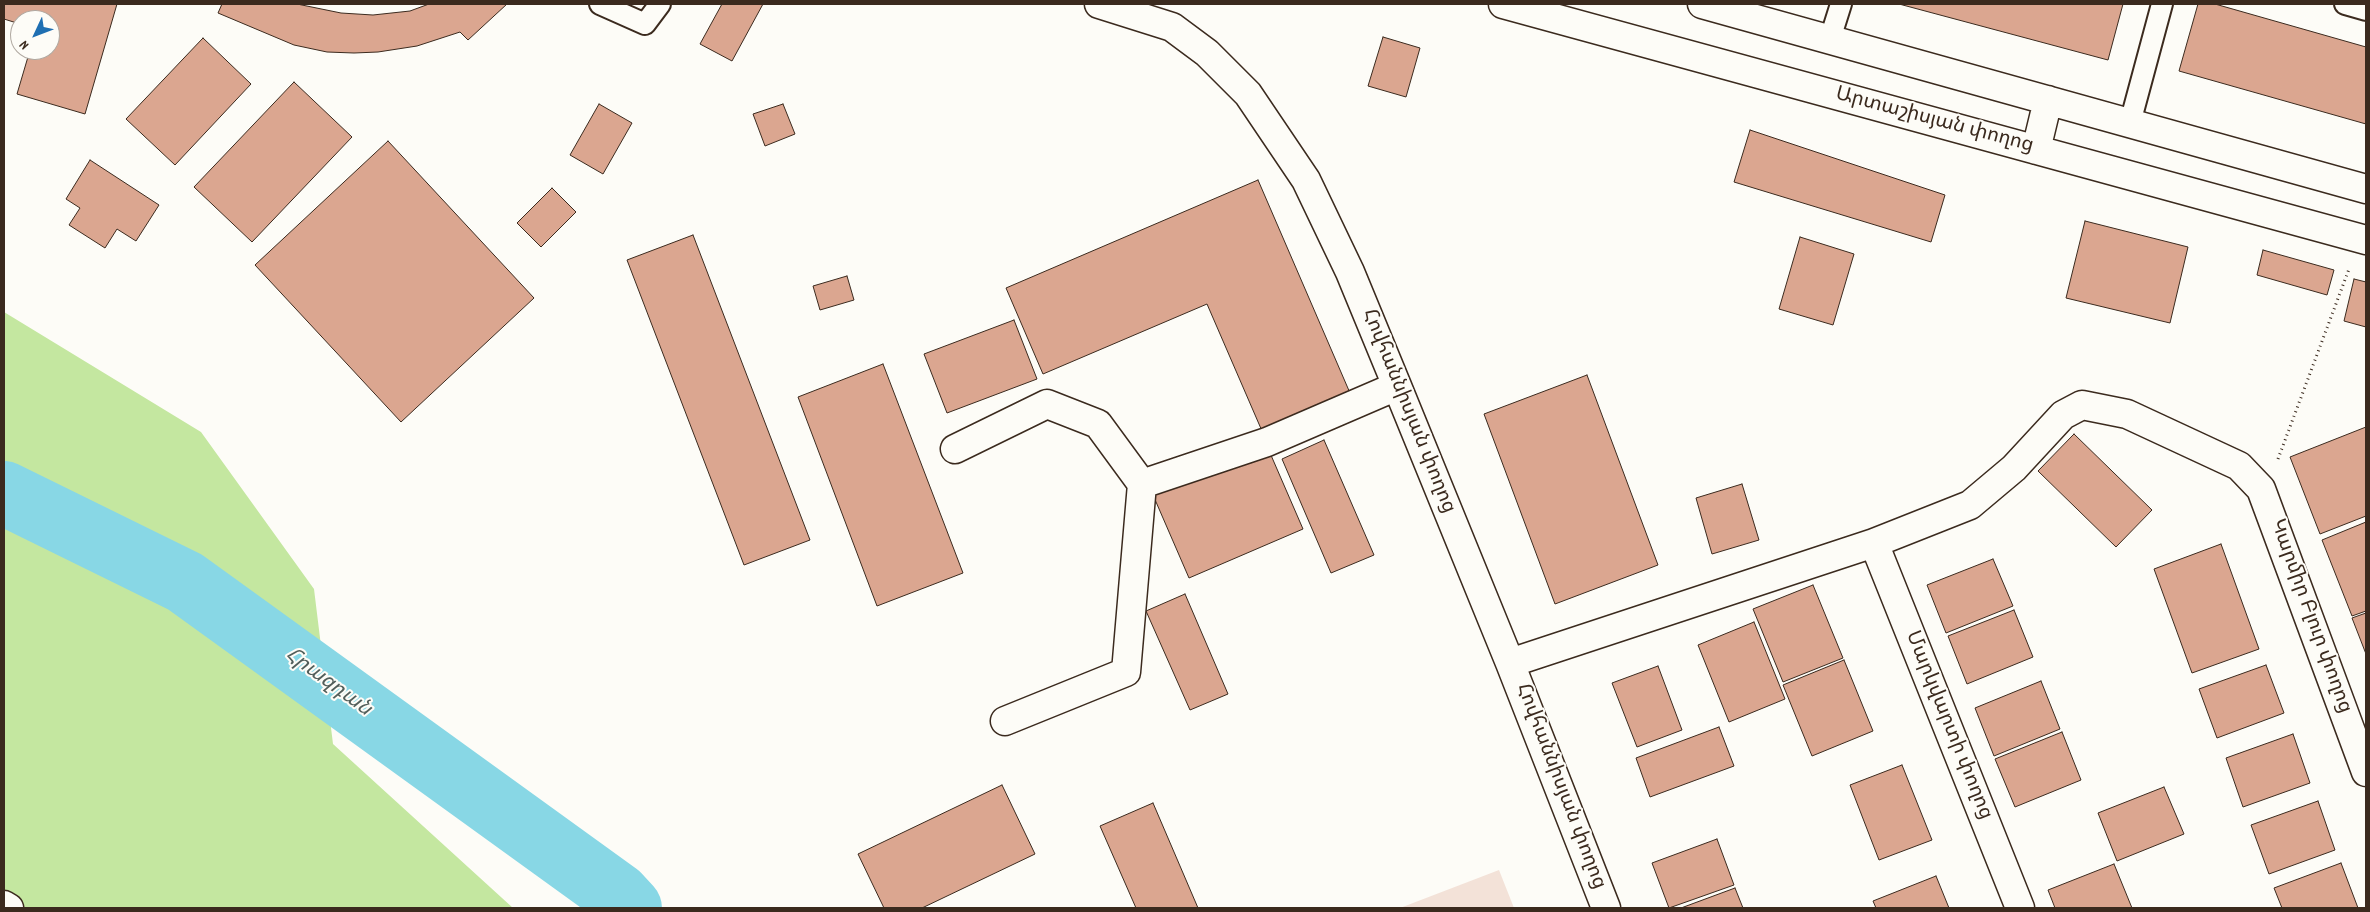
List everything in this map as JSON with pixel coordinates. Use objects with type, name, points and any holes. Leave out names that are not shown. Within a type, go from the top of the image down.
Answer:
[{"type":"street","name":"Հովհաննիսյան փողոց","points":[[1099,4],[1172,27],[1207,53],[1248,94],[1306,180],[1350,272],[1397,386],[1510,663],[1606,908]]},
{"type":"street","points":[[1702,4],[2366,189]]},
{"type":"street","name":"Արտաշիսյան փողոց","points":[[1516,6],[2366,240]]},
{"type":"street","points":[[2036,150],[2048,100]]},
{"type":"street","points":[[1142,484],[1267,442],[1397,386]]},
{"type":"street","points":[[955,449],[1047,404],[1098,424],[1142,484],[1126,672],[1006,721]]},
{"type":"street","name":"Կարմիր Բլուր փողոց","points":[[1874,543],[1970,505],[2014,468],[2063,415],[2082,405],[2126,414],[2239,466],[2261,489],[2366,772]]},
{"type":"street","points":[[1510,663],[1874,543]]},
{"type":"street","name":"Մարկվարտի փողոց","points":[[1874,543],[2020,908]]},
{"type":"street","points":[[4,904],[9,908]]},
{"type":"lane","points":[[600,4],[645,24],[660,4]]},
{"type":"lane","points":[[1830,40],[1841,4]]},
{"type":"lane","points":[[2130,123],[2162,4]]},
{"type":"lane","points":[[2345,4],[2366,10]]},
{"type":"path","points":[[2277,461],[2350,266]]},
{"type":"shaded area","points":[[1499,870],[1514,908],[1400,908]]},
{"type":"green space","points":[[4,312],[201,432],[314,589],[333,744],[513,908],[4,908]]},
{"type":"building","points":[[4,4],[117,4],[85,114],[17,94],[27,60],[60,60],[60,10],[10,10],[10,21],[4,19]]},
{"type":"building","points":[[222,4],[297,4],[341,13],[373,15],[410,11],[429,4],[507,4],[468,40],[460,32],[417,46],[378,52],[354,53],[327,52],[294,45],[218,13]]},
{"type":"building","points":[[722,4],[763,4],[732,61],[700,44]]},
{"type":"building","points":[[1899,4],[2123,4],[2108,60]]},
{"type":"building","points":[[2198,4],[2215,4],[2366,47],[2366,124],[2179,71]]},
{"type":"building","points":[[1383,37],[1420,48],[1406,97],[1368,86]]},
{"type":"building","points":[[203,38],[251,84],[175,165],[126,119]]},
{"type":"building","points":[[294,82],[352,137],[252,242],[194,187]]},
{"type":"building","points":[[599,104],[632,123],[603,174],[570,155]]},
{"type":"building","points":[[783,104],[795,134],[765,146],[753,114]]},
{"type":"building","points":[[1750,130],[1945,195],[1931,242],[1734,182]]},
{"type":"building","points":[[388,141],[534,298],[401,422],[255,265]]},
{"type":"building","points":[[90,160],[159,205],[136,241],[117,229],[105,248],[69,225],[80,208],[66,199]]},
{"type":"building","points":[[1258,180],[1350,393],[1262,431],[1207,304],[1043,374],[1006,288]]},
{"type":"building","points":[[552,188],[576,212],[541,247],[517,223]]},
{"type":"building","points":[[2085,221],[2188,247],[2170,323],[2066,298]]},
{"type":"building","points":[[693,235],[810,540],[744,565],[627,260]]},
{"type":"building","points":[[1800,237],[1854,254],[1833,325],[1779,309]]},
{"type":"building","points":[[2263,250],[2334,270],[2327,295],[2257,275]]},
{"type":"building","points":[[847,276],[854,300],[820,310],[813,286]]},
{"type":"building","points":[[2354,279],[2366,282],[2366,327],[2344,321]]},
{"type":"building","points":[[1014,320],[1037,379],[947,413],[924,354]]},
{"type":"building","points":[[883,364],[963,573],[877,606],[798,397]]},
{"type":"building","points":[[1587,375],[1658,565],[1555,604],[1484,414]]},
{"type":"building","points":[[2366,427],[2366,516],[2320,534],[2290,457]]},
{"type":"building","points":[[2074,434],[2152,510],[2116,547],[2038,471]]},
{"type":"building","points":[[1324,440],[1374,555],[1331,573],[1282,459]]},
{"type":"building","points":[[1267,446],[1303,529],[1189,578],[1153,495]]},
{"type":"building","points":[[1742,484],[1759,540],[1712,554],[1696,498]]},
{"type":"building","points":[[2366,522],[2366,611],[2352,616],[2322,540]]},
{"type":"building","points":[[2221,544],[2259,649],[2192,673],[2154,569]]},
{"type":"building","points":[[1993,559],[2013,606],[1946,633],[1927,585]]},
{"type":"building","points":[[1813,585],[1843,658],[1783,682],[1753,609]]},
{"type":"building","points":[[1185,594],[1228,694],[1190,710],[1146,611]]},
{"type":"building","points":[[2014,610],[2033,657],[1967,684],[1948,636]]},
{"type":"building","points":[[2366,613],[2366,654],[2352,618]]},
{"type":"building","points":[[1754,622],[1785,699],[1729,722],[1698,645]]},
{"type":"building","points":[[1844,660],[1873,731],[1812,756],[1783,685]]},
{"type":"building","points":[[2266,665],[2284,713],[2217,738],[2199,689]]},
{"type":"building","points":[[1658,666],[1682,730],[1637,747],[1612,683]]},
{"type":"building","points":[[2041,681],[2060,729],[1994,756],[1975,708]]},
{"type":"building","points":[[1719,727],[1734,766],[1650,797],[1636,758]]},
{"type":"building","points":[[2062,732],[2081,780],[2015,807],[1995,759]]},
{"type":"building","points":[[2293,734],[2310,783],[2243,807],[2226,758]]},
{"type":"building","points":[[1902,765],[1932,840],[1879,860],[1850,785]]},
{"type":"building","points":[[1002,785],[1035,854],[922,908],[884,908],[858,854]]},
{"type":"building","points":[[2164,787],[2184,834],[2117,861],[2098,813]]},
{"type":"building","points":[[2318,801],[2335,850],[2269,874],[2251,825]]},
{"type":"building","points":[[1153,803],[1198,908],[1136,908],[1100,826]]},
{"type":"building","points":[[1717,839],[1734,885],[1669,908],[1652,863]]},
{"type":"building","points":[[2341,863],[2358,908],[2282,908],[2274,888]]},
{"type":"building","points":[[2114,864],[2132,908],[2055,908],[2048,890]]},
{"type":"building","points":[[1936,876],[1949,908],[1876,908],[1873,901]]},
{"type":"building","points":[[1735,888],[1743,908],[1681,908]]},
{"type":"waterway","name":"Հրազդան","points":[[4,493],[185,582],[618,895],[630,908]]}]
